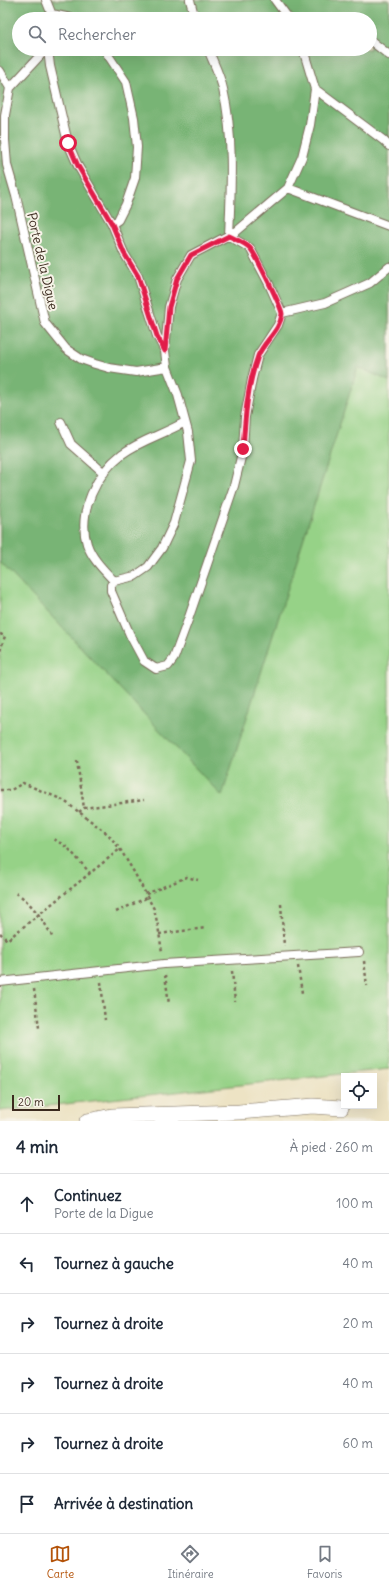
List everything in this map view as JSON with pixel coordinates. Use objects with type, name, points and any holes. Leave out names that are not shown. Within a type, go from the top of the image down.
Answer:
[{"type":"street","points":[[87,1121],[112,1116],[239,1112],[269,1108],[303,1108],[313,1106],[341,1108]]},
{"type":"lane","points":[[46,0],[50,12]]},
{"type":"lane","points":[[190,0],[194,12]]},
{"type":"lane","points":[[275,0],[284,12]]},
{"type":"lane","points":[[377,46],[389,55]]},
{"type":"lane","points":[[0,71],[10,88],[40,56]]},
{"type":"lane","points":[[48,56],[68,143],[78,166],[112,224],[124,253],[138,276],[157,336],[165,351]]},
{"type":"lane","points":[[109,56],[126,82],[134,118],[137,148],[135,178],[126,204],[118,220],[112,224]]},
{"type":"lane","points":[[211,56],[223,88],[228,118],[230,149],[229,236]]},
{"type":"lane","points":[[229,236],[250,248],[282,313],[278,325],[258,355],[245,417],[243,449],[234,486],[188,620],[174,658],[168,666],[156,669],[144,661],[111,591],[111,585],[114,581],[135,576],[148,567],[162,548],[174,523],[192,461],[185,422],[178,395],[167,367],[165,351],[169,307],[177,279],[191,255],[229,236],[237,232],[288,188],[302,157],[310,125],[315,89],[304,56]]},
{"type":"lane","name":"Porte de la Digue","points":[[10,88],[5,115],[4,140],[7,165],[23,226],[44,323],[66,349],[81,359],[109,368],[136,372],[167,367]]},
{"type":"lane","points":[[315,89],[389,146]]},
{"type":"lane","points":[[288,188],[389,226]]},
{"type":"lane","points":[[282,313],[325,303],[370,283],[389,267]]},
{"type":"lane","points":[[61,422],[71,444],[104,473]]},
{"type":"lane","points":[[114,581],[96,561],[87,545],[85,533],[86,515],[90,498],[96,484],[121,455],[137,445],[185,422]]},
{"type":"lane","points":[[0,982],[164,964],[359,952]]},
{"type":"path","points":[[0,634],[5,636],[0,651]]},
{"type":"path","points":[[77,762],[84,808]]},
{"type":"path","points":[[0,790],[12,790],[23,783],[63,800],[108,834],[120,849],[154,909],[164,964],[169,1004]]},
{"type":"path","points":[[80,812],[84,808],[144,800]]},
{"type":"path","points":[[54,839],[68,848],[90,873]]},
{"type":"path","points":[[0,933],[7,940],[120,849]]},
{"type":"path","points":[[146,894],[187,877],[198,880]]},
{"type":"path","points":[[16,893],[21,896],[38,915],[53,939]]},
{"type":"path","points":[[116,912],[148,897]]},
{"type":"path","points":[[281,904],[284,956]]},
{"type":"path","points":[[159,934],[206,928]]},
{"type":"path","points":[[359,952],[363,952],[367,986]]},
{"type":"path","points":[[297,956],[302,993]]},
{"type":"path","points":[[231,960],[235,1002]]},
{"type":"path","points":[[99,971],[105,1020]]},
{"type":"path","points":[[32,978],[39,1028]]},
{"type":"green space","points":[[0,0],[389,0],[389,1069],[0,1111]]},
{"type":"green space","points":[[0,0],[389,0],[389,381],[358,367],[222,796],[0,562]]},
{"type":"route","points":[[68,143],[78,166],[95,198],[112,224],[124,253],[138,276],[157,336],[165,351],[169,307],[177,279],[191,255],[229,236],[250,248],[282,313],[278,325],[258,355],[245,417],[243,449]]}]
